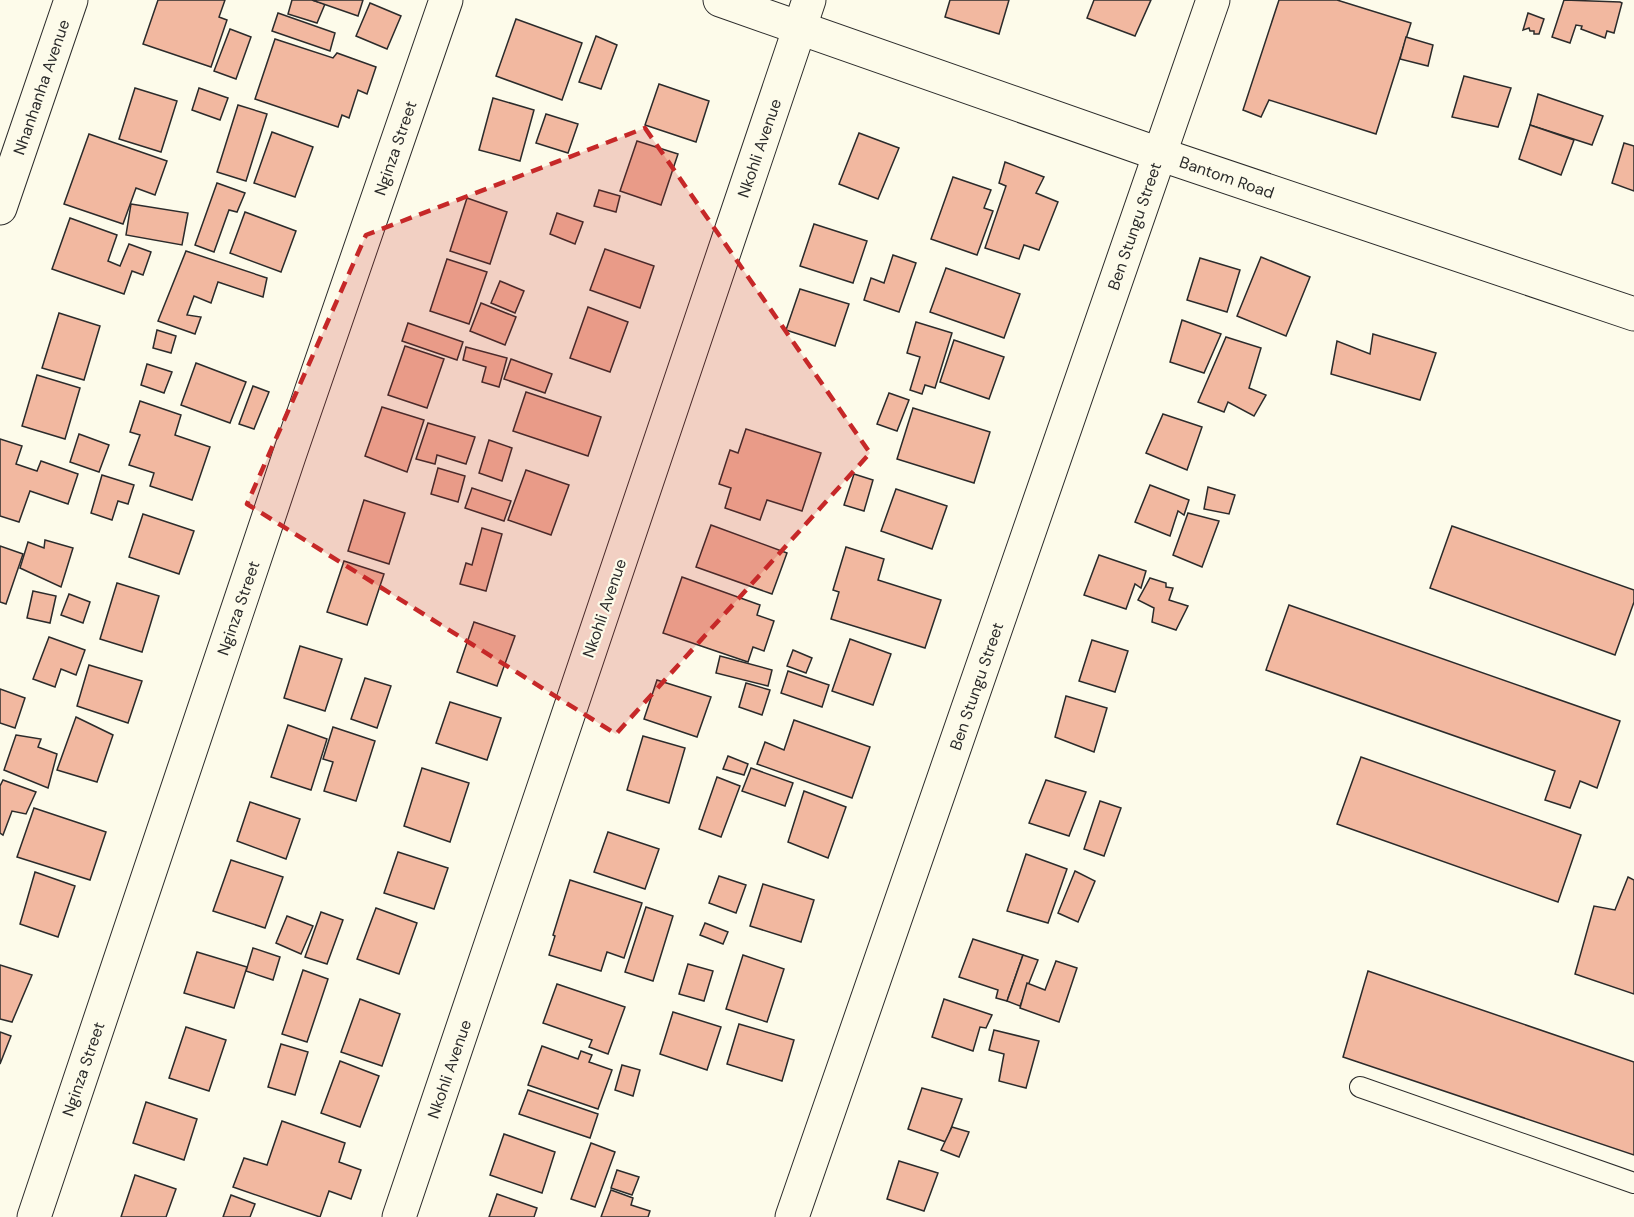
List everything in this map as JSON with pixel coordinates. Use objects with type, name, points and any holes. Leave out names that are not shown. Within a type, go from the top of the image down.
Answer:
[{"type":"street","name":"Nhanhanha Avenue","points":[[0,208],[71,0]]},
{"type":"street","name":"Nginza Street","points":[[34,1217],[289,456],[446,0]]},
{"type":"street","name":"Bantom Road","points":[[720,0],[804,14],[1159,154],[1634,314]]},
{"type":"street","name":"Ben Stungu Street","points":[[792,1217],[1213,0]]},
{"type":"street","name":"Nkohli Avenue","points":[[399,1217],[804,14]]},
{"type":"lane","points":[[1360,1087],[1634,1183]]},
{"type":"highlighted area","points":[[645,128],[870,453],[616,734],[247,504],[366,235]]},
{"type":"building","points":[[158,0],[225,0],[219,17],[227,20],[211,67],[143,44]]},
{"type":"building","points":[[292,0],[312,0],[325,4],[317,23],[288,14]]},
{"type":"building","points":[[312,0],[363,0],[358,16]]},
{"type":"building","points":[[950,0],[1009,0],[999,34],[945,17]]},
{"type":"building","points":[[1094,0],[1151,0],[1135,36],[1087,18]]},
{"type":"building","points":[[1279,0],[1337,0],[1411,23],[1376,134],[1269,100],[1261,117],[1243,110]]},
{"type":"building","points":[[1564,0],[1622,3],[1614,33],[1607,31],[1605,38],[1576,25],[1570,43],[1552,37]]},
{"type":"building","points":[[370,3],[401,16],[387,49],[356,36]]},
{"type":"building","points":[[278,13],[335,33],[330,51],[272,31]]},
{"type":"building","points":[[1528,13],[1544,19],[1539,34],[1534,34],[1534,31],[1530,31],[1529,28],[1523,30]]},
{"type":"building","points":[[516,19],[582,43],[562,100],[496,76]]},
{"type":"building","points":[[230,29],[251,37],[236,79],[214,71]]},
{"type":"building","points":[[596,36],[617,45],[601,89],[579,82]]},
{"type":"building","points":[[1406,37],[1433,45],[1428,66],[1400,59]]},
{"type":"building","points":[[275,39],[333,58],[337,53],[376,67],[367,94],[358,90],[349,118],[342,115],[338,127],[255,99]]},
{"type":"building","points":[[1464,76],[1511,88],[1498,127],[1452,117]]},
{"type":"building","points":[[659,84],[709,101],[696,142],[645,125]]},
{"type":"building","points":[[135,88],[177,101],[161,152],[119,139]]},
{"type":"building","points":[[199,88],[228,98],[220,120],[192,110]]},
{"type":"building","points":[[1538,94],[1603,116],[1592,145],[1530,125]]},
{"type":"building","points":[[493,98],[534,110],[520,161],[479,150]]},
{"type":"building","points":[[238,105],[267,114],[246,181],[217,172]]},
{"type":"building","points":[[546,114],[578,124],[568,153],[536,143]]},
{"type":"building","points":[[1530,125],[1574,140],[1561,175],[1519,159]]},
{"type":"building","points":[[272,132],[313,147],[295,197],[254,183]]},
{"type":"building","points":[[859,133],[899,148],[878,199],[839,184]]},
{"type":"building","points":[[89,134],[167,161],[155,195],[136,188],[123,224],[64,204]]},
{"type":"building","points":[[637,141],[678,154],[661,205],[620,191]]},
{"type":"building","points":[[1624,143],[1634,146],[1634,191],[1612,183]]},
{"type":"building","points":[[1005,162],[1044,177],[1036,193],[1058,202],[1039,250],[1024,245],[1019,259],[985,248],[1006,186],[999,183]]},
{"type":"building","points":[[953,177],[991,190],[984,208],[993,211],[977,255],[931,239]]},
{"type":"building","points":[[217,183],[245,193],[237,212],[229,210],[214,252],[195,245]]},
{"type":"building","points":[[599,190],[620,196],[616,212],[594,206]]},
{"type":"building","points":[[467,198],[507,212],[490,264],[450,251]]},
{"type":"building","points":[[131,204],[188,213],[182,245],[126,235]]},
{"type":"building","points":[[245,212],[296,231],[281,272],[230,253]]},
{"type":"building","points":[[557,213],[583,222],[575,244],[550,234]]},
{"type":"building","points":[[70,218],[117,235],[108,261],[120,266],[129,244],[151,252],[143,275],[132,271],[124,294],[52,269]]},
{"type":"building","points":[[814,224],[867,241],[853,283],[800,266]]},
{"type":"building","points":[[605,249],[654,266],[640,308],[590,290]]},
{"type":"building","points":[[186,251],[267,278],[263,297],[218,282],[211,303],[194,296],[187,315],[201,317],[195,334],[158,321]]},
{"type":"building","points":[[893,255],[916,263],[899,312],[864,300],[871,278],[884,283]]},
{"type":"building","points":[[1261,257],[1310,277],[1286,336],[1237,316]]},
{"type":"building","points":[[1200,258],[1240,270],[1227,312],[1187,300]]},
{"type":"building","points":[[447,259],[487,272],[469,324],[430,311]]},
{"type":"building","points":[[946,268],[1020,294],[1004,338],[930,312]]},
{"type":"building","points":[[500,281],[524,291],[515,313],[491,303]]},
{"type":"building","points":[[800,289],[849,304],[835,346],[786,330]]},
{"type":"building","points":[[481,303],[516,317],[505,345],[470,331]]},
{"type":"building","points":[[588,307],[628,322],[610,372],[570,358]]},
{"type":"building","points":[[59,313],[100,326],[84,380],[42,368]]},
{"type":"building","points":[[1182,320],[1221,334],[1204,373],[1170,362]]},
{"type":"building","points":[[916,322],[952,333],[935,388],[925,385],[922,394],[910,390],[920,357],[907,353]]},
{"type":"building","points":[[408,323],[463,342],[457,360],[402,341]]},
{"type":"building","points":[[157,330],[176,336],[171,353],[153,348]]},
{"type":"building","points":[[1373,334],[1436,353],[1420,400],[1331,374],[1337,341],[1370,354]]},
{"type":"building","points":[[1226,337],[1261,348],[1249,388],[1266,395],[1254,416],[1228,402],[1224,412],[1198,402]]},
{"type":"building","points":[[954,340],[1004,357],[989,399],[940,382]]},
{"type":"building","points":[[405,346],[444,359],[427,408],[388,395]]},
{"type":"building","points":[[466,347],[507,358],[499,387],[482,382],[486,367],[463,360]]},
{"type":"building","points":[[511,359],[552,374],[545,393],[504,379]]},
{"type":"building","points":[[196,363],[246,382],[230,423],[181,405]]},
{"type":"building","points":[[147,364],[172,372],[164,393],[141,385]]},
{"type":"building","points":[[37,375],[80,388],[65,439],[22,426]]},
{"type":"building","points":[[253,386],[269,392],[254,429],[239,424]]},
{"type":"building","points":[[526,392],[601,417],[588,456],[513,431]]},
{"type":"building","points":[[889,393],[909,400],[897,431],[877,424]]},
{"type":"building","points":[[140,401],[181,415],[175,435],[210,447],[192,500],[150,486],[154,473],[129,465],[140,435],[130,432]]},
{"type":"building","points":[[382,407],[424,420],[407,472],[365,456]]},
{"type":"building","points":[[913,408],[990,432],[974,483],[897,459]]},
{"type":"building","points":[[1163,414],[1202,427],[1187,470],[1146,453]]},
{"type":"building","points":[[428,423],[475,437],[466,464],[437,455],[435,464],[416,459]]},
{"type":"building","points":[[746,429],[821,453],[802,511],[767,500],[760,520],[725,508],[731,488],[719,484],[730,450],[738,453]]},
{"type":"building","points":[[79,434],[109,445],[99,472],[70,462]]},
{"type":"building","points":[[0,439],[22,446],[16,464],[37,471],[41,461],[78,474],[68,504],[30,491],[19,522],[0,516]]},
{"type":"building","points":[[489,440],[512,448],[502,481],[479,473]]},
{"type":"building","points":[[438,468],[465,476],[458,502],[431,494]]},
{"type":"building","points":[[526,470],[569,485],[551,535],[508,520]]},
{"type":"building","points":[[854,474],[873,480],[864,511],[844,505]]},
{"type":"building","points":[[102,475],[134,485],[128,504],[118,501],[112,520],[91,513]]},
{"type":"building","points":[[1150,485],[1189,500],[1184,515],[1178,511],[1170,536],[1135,522]]},
{"type":"building","points":[[1208,487],[1235,495],[1229,514],[1204,509]]},
{"type":"building","points":[[472,488],[511,501],[504,521],[465,508]]},
{"type":"building","points":[[896,489],[947,506],[932,549],[881,531]]},
{"type":"building","points":[[364,500],[405,513],[389,564],[348,551]]},
{"type":"building","points":[[1188,513],[1219,521],[1202,567],[1173,555]]},
{"type":"building","points":[[143,514],[194,531],[179,574],[129,557]]},
{"type":"building","points":[[711,525],[787,553],[772,594],[696,567]]},
{"type":"building","points":[[1452,526],[1634,590],[1634,602],[1615,655],[1430,588]]},
{"type":"building","points":[[482,528],[502,534],[486,591],[460,584],[466,563],[472,565]]},
{"type":"building","points":[[45,540],[73,548],[61,587],[20,568],[28,542],[44,548]]},
{"type":"building","points":[[0,546],[23,554],[6,604],[0,602]]},
{"type":"building","points":[[846,547],[884,559],[878,580],[941,600],[925,648],[831,619],[839,592],[833,590]]},
{"type":"building","points":[[1099,555],[1146,571],[1141,588],[1135,584],[1126,609],[1084,595]]},
{"type":"building","points":[[344,561],[384,574],[367,625],[327,612]]},
{"type":"building","points":[[682,577],[760,605],[757,615],[774,621],[764,651],[753,647],[748,662],[663,633]]},
{"type":"building","points":[[1150,578],[1166,583],[1166,587],[1173,588],[1169,600],[1188,606],[1176,630],[1152,622],[1154,608],[1138,600]]},
{"type":"building","points":[[117,583],[159,596],[142,652],[100,639]]},
{"type":"building","points":[[33,591],[56,596],[50,623],[27,618]]},
{"type":"building","points":[[69,594],[90,602],[83,623],[61,615]]},
{"type":"building","points":[[1289,605],[1620,721],[1597,788],[1580,781],[1570,808],[1545,800],[1555,771],[1266,670]]},
{"type":"building","points":[[474,622],[515,636],[497,686],[457,672]]},
{"type":"building","points":[[49,637],[85,650],[76,675],[61,669],[55,687],[33,679]]},
{"type":"building","points":[[850,639],[891,654],[873,705],[832,691]]},
{"type":"building","points":[[1092,640],[1128,651],[1115,692],[1079,681]]},
{"type":"building","points":[[300,646],[342,659],[325,711],[284,698]]},
{"type":"building","points":[[793,650],[812,658],[806,673],[787,666]]},
{"type":"building","points":[[720,656],[772,670],[768,686],[716,673]]},
{"type":"building","points":[[89,665],[142,681],[128,723],[77,706]]},
{"type":"building","points":[[788,671],[829,685],[822,707],[781,693]]},
{"type":"building","points":[[365,678],[391,686],[377,728],[351,719]]},
{"type":"building","points":[[657,680],[711,697],[697,737],[644,719]]},
{"type":"building","points":[[746,683],[770,690],[762,715],[739,707]]},
{"type":"building","points":[[0,689],[25,698],[15,728],[0,723]]},
{"type":"building","points":[[1066,696],[1107,708],[1094,752],[1055,737]]},
{"type":"building","points":[[450,702],[501,718],[487,760],[436,743]]},
{"type":"building","points":[[76,717],[113,735],[97,782],[57,770]]},
{"type":"building","points":[[794,720],[870,747],[852,798],[757,764],[765,742],[784,750]]},
{"type":"building","points":[[288,725],[327,739],[311,790],[271,777]]},
{"type":"building","points":[[333,727],[375,741],[356,801],[324,791],[333,762],[323,759]]},
{"type":"building","points":[[16,735],[41,739],[38,747],[57,754],[48,788],[4,770]]},
{"type":"building","points":[[643,736],[685,748],[669,803],[627,790]]},
{"type":"building","points":[[728,756],[748,764],[744,775],[723,769]]},
{"type":"building","points":[[1361,757],[1581,835],[1558,902],[1337,824]]},
{"type":"building","points":[[422,768],[469,783],[450,842],[404,826]]},
{"type":"building","points":[[751,768],[793,783],[785,806],[742,791]]},
{"type":"building","points":[[717,777],[740,786],[721,837],[699,829]]},
{"type":"building","points":[[3,780],[36,792],[26,814],[12,811],[3,835],[0,833],[0,786]]},
{"type":"building","points":[[1046,780],[1086,792],[1069,836],[1029,823]]},
{"type":"building","points":[[804,791],[846,807],[828,858],[788,842]]},
{"type":"building","points":[[1100,801],[1121,808],[1104,856],[1084,849]]},
{"type":"building","points":[[250,802],[300,819],[286,859],[237,841]]},
{"type":"building","points":[[34,808],[106,832],[90,880],[17,857]]},
{"type":"building","points":[[608,832],[659,849],[645,889],[594,872]]},
{"type":"building","points":[[398,852],[448,868],[434,909],[384,893]]},
{"type":"building","points":[[1026,854],[1067,869],[1048,923],[1007,911]]},
{"type":"building","points":[[231,860],[283,877],[265,928],[213,911]]},
{"type":"building","points":[[1075,871],[1095,881],[1078,922],[1058,913]]},
{"type":"building","points":[[35,872],[75,886],[58,937],[20,924]]},
{"type":"building","points":[[719,876],[746,885],[736,913],[709,903]]},
{"type":"building","points":[[1628,877],[1634,880],[1634,994],[1575,974],[1594,906],[1615,910]]},
{"type":"building","points":[[570,880],[642,903],[624,958],[607,952],[601,971],[549,955]]},
{"type":"building","points":[[763,884],[814,900],[801,942],[750,926]]},
{"type":"building","points":[[646,907],[673,916],[653,981],[625,972]]},
{"type":"building","points":[[376,908],[417,923],[399,974],[357,959]]},
{"type":"building","points":[[321,912],[343,920],[327,964],[305,957]]},
{"type":"building","points":[[287,916],[313,926],[301,954],[276,943]]},
{"type":"building","points":[[705,923],[728,932],[723,944],[700,935]]},
{"type":"building","points":[[973,939],[1023,955],[1007,1001],[996,998],[998,990],[959,977]]},
{"type":"building","points":[[253,948],[280,957],[273,980],[246,971]]},
{"type":"building","points":[[197,952],[247,967],[234,1008],[184,993]]},
{"type":"building","points":[[743,955],[784,969],[767,1022],[726,1009]]},
{"type":"building","points":[[1023,955],[1038,960],[1020,1006],[1007,1001]]},
{"type":"building","points":[[1056,961],[1077,968],[1059,1022],[1020,1008],[1027,983],[1045,990]]},
{"type":"building","points":[[688,964],[713,971],[704,1001],[679,994]]},
{"type":"building","points":[[0,965],[32,975],[12,1022],[0,1019]]},
{"type":"building","points":[[303,970],[328,979],[307,1042],[282,1034]]},
{"type":"building","points":[[1368,971],[1634,1062],[1634,1155],[1343,1057]]},
{"type":"building","points":[[557,984],[625,1007],[608,1054],[589,1047],[592,1040],[543,1023]]},
{"type":"building","points":[[360,999],[400,1014],[382,1066],[341,1052]]},
{"type":"building","points":[[944,999],[992,1015],[986,1028],[980,1027],[973,1051],[932,1037]]},
{"type":"building","points":[[673,1012],[721,1027],[707,1070],[660,1054]]},
{"type":"building","points":[[739,1024],[794,1040],[782,1081],[727,1064]]},
{"type":"building","points":[[186,1027],[226,1040],[209,1091],[169,1078]]},
{"type":"building","points":[[994,1030],[1039,1041],[1026,1088],[999,1081],[1004,1054],[989,1050]]},
{"type":"building","points":[[0,1032],[11,1036],[0,1064]]},
{"type":"building","points":[[281,1044],[308,1052],[295,1095],[268,1087]]},
{"type":"building","points":[[542,1046],[578,1059],[581,1051],[592,1055],[589,1062],[612,1070],[598,1109],[528,1085]]},
{"type":"building","points":[[340,1061],[379,1076],[360,1127],[321,1113]]},
{"type":"building","points":[[622,1065],[640,1070],[633,1096],[615,1090]]},
{"type":"building","points":[[922,1088],[962,1099],[946,1142],[908,1129]]},
{"type":"building","points":[[528,1090],[598,1114],[590,1138],[519,1114]]},
{"type":"building","points":[[146,1102],[197,1119],[184,1160],[133,1143]]},
{"type":"building","points":[[282,1121],[345,1143],[339,1162],[361,1170],[351,1199],[329,1191],[320,1217],[233,1187],[244,1158],[267,1165]]},
{"type":"building","points":[[952,1127],[969,1132],[959,1157],[941,1150]]},
{"type":"building","points":[[504,1134],[555,1152],[542,1193],[490,1175]]},
{"type":"building","points":[[591,1143],[615,1152],[595,1207],[571,1199]]},
{"type":"building","points":[[899,1161],[938,1173],[924,1211],[887,1199]]},
{"type":"building","points":[[617,1170],[639,1177],[632,1195],[611,1188]]},
{"type":"building","points":[[135,1175],[176,1189],[166,1217],[121,1217]]},
{"type":"building","points":[[611,1190],[633,1198],[631,1205],[650,1211],[648,1217],[601,1217]]},
{"type":"building","points":[[497,1194],[537,1208],[534,1217],[489,1217]]},
{"type":"building","points":[[231,1195],[255,1204],[250,1217],[223,1217]]}]
